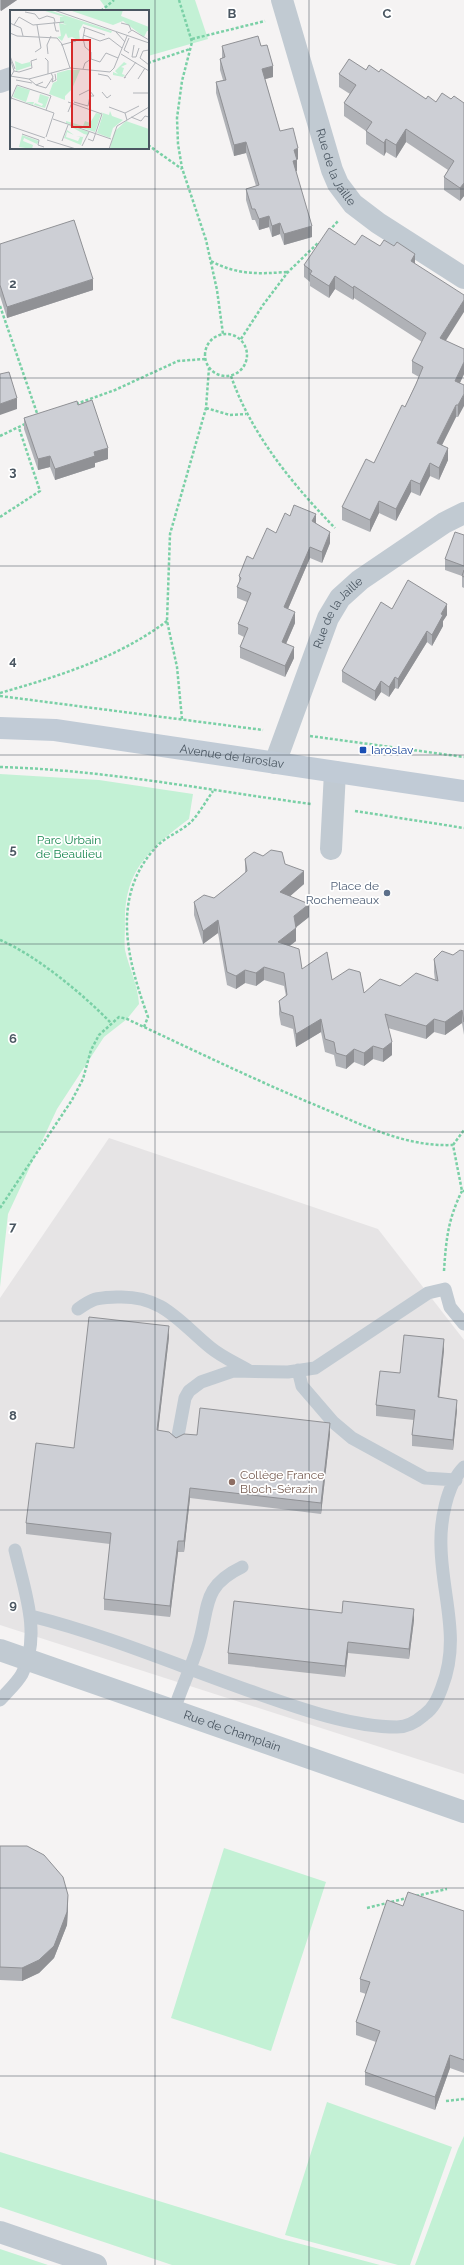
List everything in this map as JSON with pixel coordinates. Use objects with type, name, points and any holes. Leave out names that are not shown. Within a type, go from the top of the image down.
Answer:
[{"type":"street","name":"Rue de la Jaille","points":[[285,7],[332,170],[338,184],[353,204],[378,223],[464,278]]},
{"type":"street","points":[[0,82],[10,78]]},
{"type":"street","name":"Rue de la Jaille","points":[[275,763],[328,618],[340,598],[360,580],[444,523],[464,513]]},
{"type":"street","name":"Avenue de Iaroslav","points":[[0,728],[55,730],[464,792]]},
{"type":"street","points":[[331,849],[335,772]]},
{"type":"street","name":"Rue de Champlain","points":[[0,1650],[464,1812]]},
{"type":"street","points":[[0,2232],[96,2265]]},
{"type":"lane","points":[[177,1441],[182,1407],[189,1391],[201,1382],[215,1376],[233,1371],[248,1370],[288,1372],[315,1368],[428,1293],[445,1289],[450,1308],[464,1324]]},
{"type":"lane","points":[[78,1309],[94,1298],[133,1296],[157,1304],[183,1322],[211,1348],[248,1370]]},
{"type":"lane","points":[[298,1370],[302,1386],[332,1422],[352,1438],[425,1478],[456,1480]]},
{"type":"lane","points":[[31,1616],[158,1656],[189,1669],[291,1705],[363,1724],[403,1727],[423,1717],[431,1710],[438,1700],[451,1656],[451,1621],[441,1548],[441,1528],[444,1507],[456,1480],[464,1467]]},
{"type":"lane","points":[[0,1700],[22,1674],[27,1659],[31,1636],[31,1616],[15,1550]]},
{"type":"lane","points":[[174,1710],[198,1645],[201,1627],[212,1591],[227,1574],[242,1567]]},
{"type":"path","points":[[102,10],[114,0]]},
{"type":"path","points":[[179,0],[192,39],[182,81],[177,118],[182,169],[206,240],[223,334]]},
{"type":"path","points":[[192,39],[285,7]]},
{"type":"path","points":[[149,63],[190,49]]},
{"type":"path","points":[[149,146],[182,169]]},
{"type":"path","points":[[241,339],[263,305],[288,272],[308,254],[353,204]]},
{"type":"path","points":[[210,260],[239,273],[262,274],[288,272]]},
{"type":"path","points":[[0,306],[38,417]]},
{"type":"path","points":[[182,719],[177,666],[167,621],[170,534],[206,408],[209,368],[205,359],[205,349],[210,341],[223,334],[230,334],[241,339],[247,351],[246,363],[238,373],[231,376],[219,375],[209,368]]},
{"type":"path","points":[[73,405],[115,390],[178,361],[205,359]]},
{"type":"path","points":[[231,376],[246,414],[299,489],[335,528]]},
{"type":"path","points":[[206,408],[230,415],[246,414]]},
{"type":"path","points":[[0,436],[45,414]]},
{"type":"path","points":[[0,517],[40,491],[19,428]]},
{"type":"path","points":[[0,694],[113,655],[144,638],[167,621]]},
{"type":"path","points":[[0,694],[464,757]]},
{"type":"path","points":[[0,767],[102,773],[213,791],[334,807],[464,828]]},
{"type":"path","points":[[144,1027],[148,1017],[128,950],[128,899],[141,866],[158,845],[192,821],[213,791]]},
{"type":"path","points":[[0,940],[45,966],[111,1023]]},
{"type":"path","points":[[0,1208],[72,1100],[83,1079],[91,1050],[99,1035],[119,1017],[144,1027],[269,1086],[378,1131],[413,1142],[435,1145],[453,1144],[464,1130]]},
{"type":"path","points":[[445,1289],[447,1230],[453,1208],[463,1191],[453,1144]]},
{"type":"path","points":[[367,1908],[447,1889]]},
{"type":"path","points":[[446,2101],[464,2099]]},
{"type":"shaded area","name":"Collège France Bloch-Sérazin","points":[[109,1138],[378,1229],[464,1340],[464,1774],[0,1625],[0,1298]]},
{"type":"green space","points":[[100,0],[195,0],[208,39],[149,56],[149,10],[107,10]]},
{"type":"green space","name":"Parc Urbain de Beaulieu","points":[[0,774],[99,780],[193,794],[189,819],[162,841],[141,863],[129,890],[126,907],[125,950],[137,990],[139,1004],[127,1019],[104,1037],[57,1109],[8,1214],[0,1287]]},
{"type":"green space","points":[[224,1848],[326,1882],[271,2051],[171,2018]]},
{"type":"green space","points":[[327,2102],[452,2147],[410,2265],[398,2265],[285,2235]]},
{"type":"green space","points":[[464,2136],[464,2265],[415,2265],[458,2149]]},
{"type":"green space","points":[[0,2152],[282,2239],[380,2265],[172,2265],[0,2207]]},
{"type":"green space","points":[[0,2249],[48,2265],[0,2265]]},
{"type":"building","points":[[258,36],[261,46],[267,45],[273,66],[262,69],[280,131],[293,128],[298,148],[294,150],[297,160],[293,161],[312,226],[284,234],[280,223],[272,226],[269,216],[259,219],[255,209],[252,209],[246,189],[259,185],[246,142],[234,145],[216,82],[226,80],[220,59],[225,57],[222,46]]},
{"type":"building","points":[[349,59],[366,70],[369,65],[379,72],[381,69],[426,99],[428,96],[436,102],[442,93],[451,99],[454,96],[464,103],[464,183],[460,188],[444,177],[454,161],[406,129],[396,145],[386,139],[384,143],[366,131],[372,122],[344,103],[356,85],[339,74]]},
{"type":"building","points":[[74,220],[93,279],[7,307],[0,285],[0,244]]},
{"type":"building","points":[[329,228],[355,245],[362,235],[380,246],[384,240],[394,246],[397,242],[415,254],[411,261],[464,295],[464,300],[440,338],[464,349],[464,362],[455,381],[464,385],[464,394],[458,405],[456,405],[437,443],[448,448],[439,468],[430,463],[420,484],[411,480],[396,509],[379,501],[370,520],[342,507],[366,459],[374,463],[402,405],[405,407],[423,367],[412,361],[426,333],[354,286],[353,288],[335,276],[329,286],[310,274],[312,271],[304,265]]},
{"type":"building","points":[[9,372],[17,398],[0,404],[0,374]]},
{"type":"building","points":[[92,400],[108,448],[94,452],[95,456],[55,469],[50,456],[38,459],[24,418],[77,401],[78,405]]},
{"type":"building","points":[[294,505],[316,514],[312,521],[330,532],[322,552],[310,547],[284,607],[295,612],[282,642],[294,647],[285,666],[240,647],[248,628],[238,624],[251,593],[237,587],[241,578],[239,576],[247,556],[253,559],[267,528],[276,533],[285,513],[290,516]]},
{"type":"building","points":[[455,532],[464,535],[464,566],[445,559]]},
{"type":"building","points":[[408,580],[447,604],[432,635],[427,631],[398,679],[395,677],[389,687],[381,681],[375,691],[342,671],[381,602],[392,609]]},
{"type":"building","points":[[271,850],[282,852],[285,864],[304,871],[280,892],[309,904],[294,916],[296,928],[278,942],[299,949],[302,969],[327,952],[332,980],[349,969],[360,972],[364,993],[380,979],[400,986],[416,973],[438,981],[434,959],[442,951],[453,955],[460,950],[464,951],[464,1022],[462,1010],[445,1022],[434,1019],[426,1026],[385,1014],[392,1042],[383,1049],[373,1046],[364,1053],[354,1049],[346,1056],[336,1053],[334,1042],[325,1039],[321,1019],[296,1034],[293,1016],[281,1012],[279,1001],[287,995],[284,973],[264,967],[256,973],[245,970],[236,976],[227,972],[218,920],[203,931],[194,902],[204,895],[214,898],[247,871],[245,859],[254,852],[263,856]]},
{"type":"building","points":[[89,1317],[169,1326],[157,1430],[169,1432],[176,1438],[184,1434],[197,1435],[200,1408],[330,1423],[321,1503],[190,1488],[184,1541],[178,1541],[170,1606],[104,1599],[111,1533],[26,1523],[36,1443],[74,1448]]},
{"type":"building","points":[[404,1335],[444,1339],[438,1397],[457,1400],[453,1440],[412,1435],[415,1410],[376,1405],[380,1371],[400,1373]]},
{"type":"building","points":[[234,1601],[342,1613],[343,1601],[414,1609],[409,1649],[348,1642],[345,1666],[228,1653]]},
{"type":"building","points":[[0,1846],[27,1846],[44,1855],[63,1877],[68,1895],[67,1912],[54,1946],[39,1960],[22,1968],[0,1967]]},
{"type":"building","points":[[408,1892],[464,1911],[464,2060],[450,2055],[435,2097],[365,2072],[380,2031],[356,2022],[370,1982],[360,1979],[387,1900],[403,1906]]},
{"type":"place","name":"Iaroslav","points":[[363,750]]},
{"type":"place","name":"Place de Rochemeaux","points":[[387,893]]},
{"type":"place","name":"Collège France Bloch-Sérazin","points":[[232,1482]]}]
